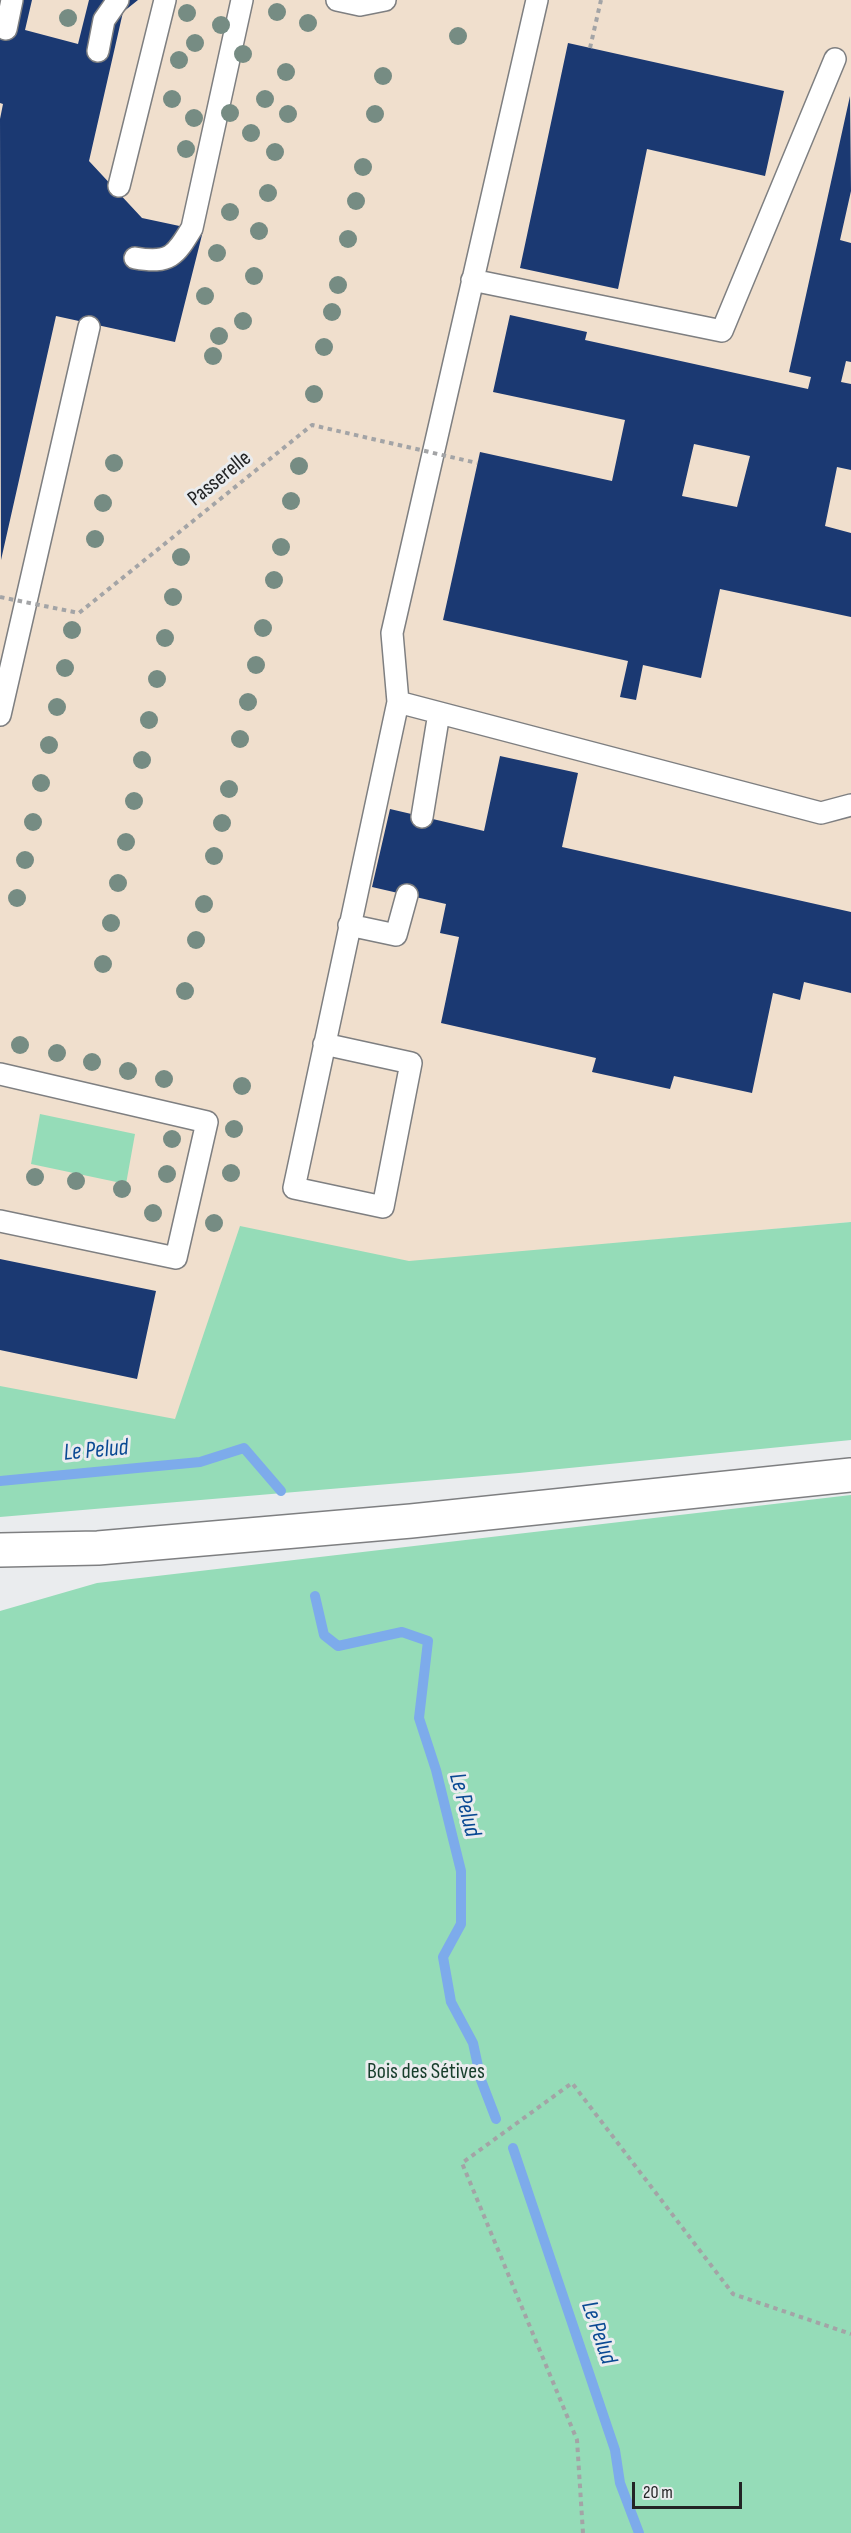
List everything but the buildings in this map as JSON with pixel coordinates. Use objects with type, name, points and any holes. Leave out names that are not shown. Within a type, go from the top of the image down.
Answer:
[{"type":"main road","points":[[0,1550],[98,1548],[411,1521],[851,1474]]},
{"type":"main road","points":[[0,1568],[98,1548]]},
{"type":"lane","points":[[6,29],[12,0]]},
{"type":"lane","points":[[98,51],[104,20],[118,0]]},
{"type":"lane","points":[[119,186],[165,0]]},
{"type":"lane","points":[[135,258],[157,262],[177,252],[192,228],[242,0]]},
{"type":"lane","points":[[337,0],[360,5],[385,0]]},
{"type":"lane","points":[[324,1044],[411,1063],[383,1207],[294,1188],[324,1044],[349,925],[398,702],[392,633],[537,0]]},
{"type":"lane","points":[[472,280],[722,331],[836,59]]},
{"type":"lane","points":[[0,715],[89,327]]},
{"type":"lane","points":[[398,702],[821,813],[851,805]]},
{"type":"lane","points":[[422,817],[439,712]]},
{"type":"lane","points":[[349,925],[396,935],[407,895]]},
{"type":"lane","points":[[0,1074],[207,1122],[176,1258],[0,1221]]},
{"type":"path","points":[[590,48],[601,0]]},
{"type":"path","name":"Passerelle","points":[[0,597],[79,613],[312,425],[477,463]]},
{"type":"path","points":[[583,2533],[578,2440],[462,2163],[572,2083],[733,2294],[851,2334]]},
{"type":"shaded area","points":[[0,0],[851,0],[851,1222],[586,1246],[581,1433],[0,1473]]},
{"type":"green space","points":[[40,1114],[135,1134],[126,1184],[31,1164]]},
{"type":"green space","points":[[851,1222],[851,1440],[519,1473],[0,1517],[0,1386],[175,1419],[240,1226],[409,1261]]},
{"type":"green space","name":"Bois des Sétives","points":[[851,1495],[851,2533],[0,2533],[0,1611],[97,1583]]},
{"type":"waterway","name":"Le Pelud","points":[[0,1481],[200,1462],[244,1448],[281,1491]]},
{"type":"waterway","name":"Le Pelud","points":[[315,1596],[324,1635],[338,1646],[402,1632],[428,1641],[419,1718],[436,1770],[461,1871],[461,1924],[443,1957],[451,2002],[473,2043],[481,2080],[496,2119]]},
{"type":"waterway","name":"Le Pelud","points":[[513,2148],[615,2450],[620,2483],[639,2533]]}]
